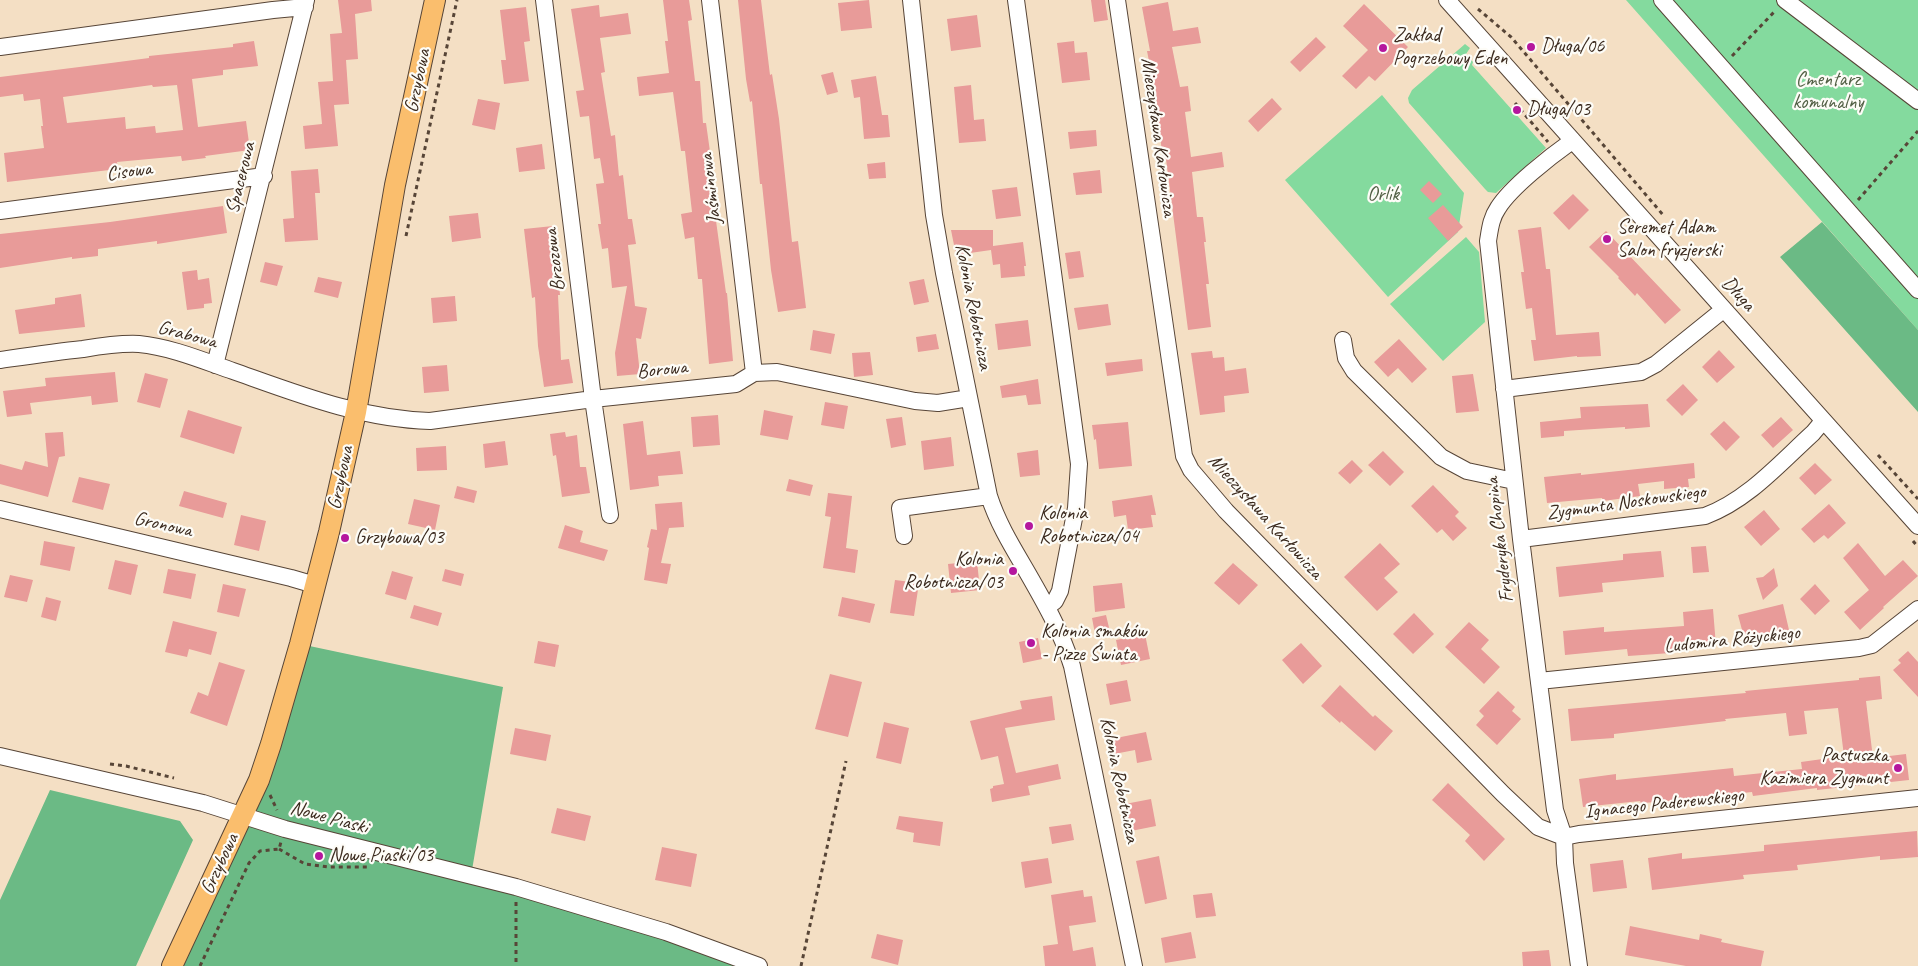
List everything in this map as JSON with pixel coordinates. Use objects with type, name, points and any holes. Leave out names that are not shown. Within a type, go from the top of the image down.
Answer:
[{"type":"main road","name":"Grzybowa","points":[[172,966],[259,780],[300,644],[329,532],[356,412],[395,184],[435,0]]},
{"type":"street","name":"Brzozowa","points":[[544,0],[593,399],[610,515]]},
{"type":"street","name":"Jaśminowa","points":[[710,0],[754,373]]},
{"type":"street","name":"Kolonia Robotnicza","points":[[911,0],[934,215],[989,496],[1007,538],[1047,606],[1068,653],[1078,690],[1134,966]]},
{"type":"street","points":[[1016,0],[1079,464],[1076,508],[1060,591],[1055,601],[1047,606]]},
{"type":"street","name":"Mieczysława Karłowicza","points":[[1117,0],[1180,433],[1184,456],[1191,470],[1226,511],[1503,794],[1538,827],[1564,837]]},
{"type":"street","name":"Długa","points":[[1447,0],[1918,526]]},
{"type":"street","points":[[1662,0],[1918,290]]},
{"type":"street","points":[[1785,0],[1918,101]]},
{"type":"street","points":[[0,46],[305,4]]},
{"type":"street","name":"Spacerowa","points":[[215,365],[264,176],[305,4]]},
{"type":"street","name":"Fryderyka Chopina","points":[[1572,141],[1556,152],[1508,194],[1490,224],[1488,241],[1514,481],[1555,810],[1564,837],[1579,966]]},
{"type":"street","name":"Cisowa","points":[[0,211],[264,176]]},
{"type":"street","points":[[1504,389],[1642,372],[1656,364],[1723,310]]},
{"type":"street","points":[[1342,340],[1346,358],[1354,371],[1410,429],[1441,457],[1467,470],[1514,481]]},
{"type":"street","name":"Grabowa","points":[[0,360],[117,344],[139,344],[163,349],[215,365],[356,412]]},
{"type":"street","name":"Borowa","points":[[356,412],[430,421],[593,399],[736,384],[754,373],[777,372],[921,402],[938,403],[969,398]]},
{"type":"street","name":"Zygmunta Noskowskiego","points":[[1521,539],[1705,516],[1723,510],[1738,500],[1813,433],[1823,421]]},
{"type":"street","points":[[904,536],[900,508],[989,496]]},
{"type":"street","name":"Gronowa","points":[[0,509],[315,585]]},
{"type":"street","name":"Ludomira Różyckiego","points":[[1539,681],[1859,648],[1877,642],[1918,609]]},
{"type":"street","name":"Nowe Piaski","points":[[0,756],[203,803],[317,838],[516,887],[666,932],[759,966]]},
{"type":"street","name":"Ignacego Paderewskiego","points":[[1564,837],[1918,798]]},
{"type":"path","points":[[1721,68],[1785,0]]},
{"type":"path","points":[[1476,6],[1488,19],[1511,37],[1669,222]]},
{"type":"path","points":[[1849,210],[1918,130]]},
{"type":"path","points":[[1878,455],[1918,499]]},
{"type":"path","points":[[801,966],[846,761]]},
{"type":"path","points":[[200,966],[249,863]]},
{"type":"path","points":[[516,887],[516,966]]},
{"type":"green space","name":"Cmentarz komunalny","points":[[1626,0],[1918,0],[1918,330]]},
{"type":"green space","points":[[1465,44],[1470,48],[1466,54],[1473,62],[1472,65],[1546,148],[1496,193],[1488,192],[1485,189],[1409,103],[1408,98],[1412,90]]},
{"type":"green space","name":"Orlik","points":[[1382,95],[1464,193],[1458,232],[1388,297],[1285,180]]},
{"type":"green space","points":[[1822,222],[1918,330],[1918,412],[1780,257]]},
{"type":"green space","points":[[1466,237],[1479,252],[1485,322],[1443,361],[1390,304]]},
{"type":"green space","points":[[300,644],[503,687],[471,876],[759,966],[172,966],[225,852]]},
{"type":"green space","points":[[50,790],[180,821],[193,840],[136,966],[0,966],[0,900]]},
{"type":"building","points":[[338,0],[371,0],[372,11],[355,14],[358,59],[346,60],[349,104],[334,105],[338,146],[305,149],[303,126],[322,124],[318,82],[333,81],[330,34],[342,33]]},
{"type":"building","points":[[663,0],[689,0],[692,20],[688,21],[695,81],[700,81],[703,123],[706,123],[712,166],[715,191],[712,192],[727,293],[733,361],[709,364],[702,279],[698,279],[694,237],[685,239],[681,214],[692,212],[685,151],[681,151],[673,92],[639,96],[637,77],[669,73],[665,41],[668,41]]},
{"type":"building","points":[[738,0],[761,0],[770,75],[772,74],[779,119],[792,242],[798,241],[806,308],[778,312],[771,270],[762,184],[760,184],[752,101],[750,102],[746,79]]},
{"type":"building","points":[[869,0],[872,28],[841,31],[838,3]]},
{"type":"building","points":[[1091,0],[1105,0],[1108,20],[1094,22]]},
{"type":"building","points":[[1168,2],[1173,31],[1198,27],[1201,43],[1172,47],[1180,87],[1188,86],[1191,111],[1185,112],[1191,157],[1222,152],[1224,167],[1192,172],[1197,217],[1203,217],[1209,284],[1206,284],[1211,327],[1188,330],[1166,159],[1163,159],[1155,91],[1147,51],[1150,51],[1142,7]]},
{"type":"building","points":[[1364,4],[1408,47],[1375,81],[1369,76],[1356,89],[1342,76],[1368,50],[1343,26]]},
{"type":"building","points":[[599,5],[600,17],[628,13],[631,34],[600,38],[605,72],[601,73],[611,136],[615,135],[619,176],[623,175],[628,219],[632,219],[636,244],[628,245],[635,306],[647,308],[641,339],[636,338],[640,374],[617,376],[615,353],[627,286],[612,288],[608,248],[602,249],[598,224],[601,224],[596,184],[604,183],[600,158],[594,159],[589,116],[580,117],[576,91],[584,90],[571,9]]},
{"type":"building","points":[[526,7],[530,41],[524,42],[529,81],[504,84],[501,60],[506,60],[500,10]]},
{"type":"building","points":[[977,15],[981,47],[951,51],[947,19]]},
{"type":"building","points":[[1316,37],[1326,47],[1300,72],[1290,62]]},
{"type":"building","points":[[254,41],[258,66],[223,70],[223,75],[192,79],[198,127],[246,121],[250,150],[182,161],[181,156],[117,162],[118,169],[7,182],[4,153],[44,148],[41,126],[43,126],[40,99],[24,101],[23,94],[0,97],[0,77],[149,58],[149,56],[233,47],[233,44]],"holes":[[[152,85],[153,87],[177,85],[183,130],[156,133],[155,126],[126,129],[125,117],[67,123],[63,97]]]},
{"type":"building","points":[[1074,41],[1075,53],[1087,52],[1090,80],[1062,83],[1057,43]]},
{"type":"building","points":[[833,72],[838,92],[827,95],[821,75]]},
{"type":"building","points":[[876,76],[882,115],[888,115],[890,137],[864,139],[860,97],[854,98],[851,80]]},
{"type":"building","points":[[971,85],[974,120],[984,119],[986,141],[959,143],[954,87]]},
{"type":"building","points":[[1272,98],[1282,109],[1258,132],[1248,121]]},
{"type":"building","points":[[478,99],[500,103],[495,130],[472,125]]},
{"type":"building","points":[[1096,130],[1097,146],[1070,149],[1068,132]]},
{"type":"building","points":[[542,144],[545,169],[519,172],[516,148]]},
{"type":"building","points":[[885,162],[886,178],[869,179],[867,164]]},
{"type":"building","points":[[318,169],[320,193],[315,193],[318,240],[285,242],[283,219],[294,218],[291,171]]},
{"type":"building","points":[[1100,170],[1102,193],[1076,195],[1073,173]]},
{"type":"building","points":[[1429,181],[1442,194],[1433,203],[1420,190]]},
{"type":"building","points":[[1017,187],[1021,216],[996,219],[992,190]]},
{"type":"building","points":[[1573,194],[1589,210],[1569,230],[1553,213]]},
{"type":"building","points":[[1443,205],[1463,227],[1448,241],[1428,218]]},
{"type":"building","points":[[223,206],[227,233],[157,244],[157,241],[98,249],[98,256],[72,259],[72,257],[0,268],[0,234],[110,222]]},
{"type":"building","points":[[478,213],[481,238],[452,242],[449,216]]},
{"type":"building","points":[[553,226],[560,295],[558,295],[561,360],[569,359],[573,383],[544,387],[538,346],[535,297],[532,298],[524,229]]},
{"type":"building","points":[[1541,227],[1546,269],[1550,269],[1556,335],[1599,332],[1601,356],[1577,356],[1534,361],[1531,340],[1536,340],[1532,308],[1526,309],[1521,272],[1524,272],[1518,230]]},
{"type":"building","points":[[951,230],[993,230],[993,246],[1023,242],[1026,266],[1024,266],[1025,276],[1001,278],[1000,264],[993,265],[991,250],[956,255]]},
{"type":"building","points":[[1606,231],[1681,310],[1665,324],[1637,293],[1635,296],[1589,247]]},
{"type":"building","points":[[1080,251],[1084,277],[1069,279],[1065,253]]},
{"type":"building","points":[[265,262],[283,266],[277,286],[260,282]]},
{"type":"building","points":[[197,270],[198,280],[209,278],[212,303],[204,304],[204,308],[187,310],[182,272]]},
{"type":"building","points":[[318,277],[342,282],[338,298],[314,292]]},
{"type":"building","points":[[924,279],[929,302],[914,305],[909,282]]},
{"type":"building","points":[[81,294],[85,327],[19,334],[15,310],[55,304],[55,298]]},
{"type":"building","points":[[455,296],[457,321],[433,323],[431,298]]},
{"type":"building","points":[[1108,304],[1111,325],[1078,330],[1074,308]]},
{"type":"building","points":[[1028,320],[1031,346],[998,350],[995,324]]},
{"type":"building","points":[[813,330],[835,334],[831,354],[810,350]]},
{"type":"building","points":[[936,334],[939,349],[918,352],[916,337]]},
{"type":"building","points":[[1399,339],[1427,369],[1412,383],[1398,368],[1388,377],[1374,362]]},
{"type":"building","points":[[1719,350],[1735,367],[1717,383],[1702,367]]},
{"type":"building","points":[[1212,351],[1213,358],[1224,357],[1225,371],[1246,368],[1249,393],[1224,396],[1225,412],[1200,415],[1191,353]]},
{"type":"building","points":[[870,352],[873,375],[854,377],[852,353]]},
{"type":"building","points":[[1142,359],[1143,371],[1107,376],[1105,363]]},
{"type":"building","points":[[447,365],[449,391],[424,393],[422,367]]},
{"type":"building","points":[[115,372],[118,402],[92,405],[91,396],[30,403],[32,414],[7,417],[3,391],[46,386],[45,378]]},
{"type":"building","points":[[145,373],[168,379],[160,408],[137,402]]},
{"type":"building","points":[[1473,374],[1479,411],[1456,413],[1452,376]]},
{"type":"building","points":[[1038,379],[1041,404],[1028,405],[1026,395],[1002,398],[1000,386]]},
{"type":"building","points":[[1683,384],[1698,400],[1682,416],[1666,400]]},
{"type":"building","points":[[825,402],[848,406],[844,429],[821,425]]},
{"type":"building","points":[[1648,404],[1650,427],[1564,431],[1564,436],[1541,438],[1540,422],[1581,418],[1580,407]]},
{"type":"building","points":[[188,410],[242,427],[234,454],[180,437]]},
{"type":"building","points":[[764,410],[793,416],[788,440],[760,435]]},
{"type":"building","points":[[718,415],[720,445],[693,447],[691,417]]},
{"type":"building","points":[[902,417],[906,445],[891,448],[886,419]]},
{"type":"building","points":[[1781,417],[1793,430],[1773,448],[1761,435]]},
{"type":"building","points":[[643,421],[647,455],[680,451],[683,474],[658,476],[659,486],[630,490],[623,424]]},
{"type":"building","points":[[1724,421],[1740,437],[1726,451],[1710,434]]},
{"type":"building","points":[[1128,422],[1132,466],[1099,469],[1096,439],[1094,440],[1092,425]]},
{"type":"building","points":[[63,432],[65,456],[59,457],[48,497],[0,484],[0,464],[22,470],[25,461],[48,467],[45,433]]},
{"type":"building","points":[[565,432],[566,437],[577,435],[580,467],[586,467],[590,493],[562,497],[556,455],[553,456],[550,434]]},
{"type":"building","points":[[951,437],[954,466],[924,470],[921,441]]},
{"type":"building","points":[[505,441],[508,465],[485,468],[483,444]]},
{"type":"building","points":[[446,446],[447,470],[417,471],[416,448]]},
{"type":"building","points":[[1038,450],[1040,475],[1020,477],[1017,453]]},
{"type":"building","points":[[1383,451],[1404,472],[1390,486],[1368,465]]},
{"type":"building","points":[[1352,460],[1363,471],[1350,484],[1338,473]]},
{"type":"building","points":[[1694,463],[1695,478],[1688,479],[1689,487],[1664,489],[1664,481],[1638,484],[1640,496],[1603,501],[1602,498],[1547,503],[1544,477]]},
{"type":"building","points":[[1815,463],[1832,480],[1815,495],[1799,478]]},
{"type":"building","points":[[79,477],[110,484],[103,510],[72,502]]},
{"type":"building","points":[[789,479],[813,485],[810,496],[786,491]]},
{"type":"building","points":[[1433,485],[1459,512],[1455,516],[1467,528],[1453,541],[1442,529],[1437,533],[1411,506]]},
{"type":"building","points":[[457,486],[477,491],[474,503],[454,498]]},
{"type":"building","points":[[184,491],[227,503],[223,518],[179,506]]},
{"type":"building","points":[[828,493],[852,496],[846,548],[858,550],[855,573],[823,568],[831,517],[825,516]]},
{"type":"building","points":[[1152,495],[1156,515],[1151,515],[1153,527],[1128,530],[1126,515],[1114,517],[1112,501]]},
{"type":"building","points":[[414,499],[440,505],[435,530],[408,524]]},
{"type":"building","points":[[682,502],[684,527],[669,528],[661,563],[671,564],[667,584],[644,580],[649,548],[647,547],[651,529],[657,530],[655,504]]},
{"type":"building","points":[[1829,504],[1846,523],[1828,539],[1824,535],[1814,543],[1801,529]]},
{"type":"building","points":[[1764,510],[1780,529],[1761,546],[1744,527]]},
{"type":"building","points":[[241,515],[266,521],[259,551],[234,545]]},
{"type":"building","points":[[565,525],[583,531],[580,542],[608,550],[604,561],[558,548]]},
{"type":"building","points":[[44,541],[75,547],[70,571],[40,565]]},
{"type":"building","points":[[1380,543],[1400,564],[1384,578],[1398,592],[1377,611],[1344,577]]},
{"type":"building","points":[[1858,543],[1885,576],[1903,560],[1918,576],[1860,630],[1844,612],[1869,590],[1843,558]]},
{"type":"building","points":[[1706,546],[1709,572],[1693,573],[1691,547]]},
{"type":"building","points":[[1661,551],[1664,577],[1602,583],[1603,592],[1559,597],[1556,567],[1623,560],[1623,554]]},
{"type":"building","points":[[115,560],[138,565],[131,595],[108,589]]},
{"type":"building","points":[[977,561],[980,590],[951,593],[948,564]]},
{"type":"building","points":[[1233,563],[1258,585],[1239,605],[1214,583]]},
{"type":"building","points":[[1774,568],[1778,586],[1763,600],[1756,578],[1763,577]]},
{"type":"building","points":[[168,569],[196,574],[191,599],[163,593]]},
{"type":"building","points":[[445,569],[464,574],[461,586],[442,581]]},
{"type":"building","points":[[392,571],[413,577],[406,600],[385,594]]},
{"type":"building","points":[[10,575],[33,580],[27,602],[4,597]]},
{"type":"building","points":[[895,580],[919,583],[914,616],[890,613]]},
{"type":"building","points":[[1122,583],[1125,608],[1095,612],[1093,586]]},
{"type":"building","points":[[223,584],[246,589],[239,617],[217,612]]},
{"type":"building","points":[[1815,584],[1830,601],[1815,615],[1800,599]]},
{"type":"building","points":[[46,597],[61,601],[56,621],[41,617]]},
{"type":"building","points":[[842,597],[875,604],[870,623],[838,616]]},
{"type":"building","points":[[1783,604],[1789,630],[1745,641],[1738,615]]},
{"type":"building","points":[[414,605],[442,613],[438,626],[410,618]]},
{"type":"building","points":[[1713,609],[1716,646],[1670,650],[1671,653],[1628,656],[1627,649],[1565,655],[1563,631],[1604,627],[1604,632],[1684,626],[1683,612]]},
{"type":"building","points":[[1414,613],[1434,634],[1413,654],[1393,634]]},
{"type":"building","points":[[1106,615],[1111,636],[1096,639],[1092,618]]},
{"type":"building","points":[[173,621],[217,632],[211,655],[189,649],[187,657],[165,652]]},
{"type":"building","points":[[1469,622],[1489,640],[1481,649],[1500,667],[1484,684],[1445,647]]},
{"type":"building","points":[[1145,634],[1150,659],[1121,665],[1116,640]]},
{"type":"building","points":[[1038,638],[1042,659],[1023,663],[1019,642]]},
{"type":"building","points":[[538,641],[559,645],[555,667],[534,663]]},
{"type":"building","points":[[1301,643],[1322,666],[1303,684],[1282,660]]},
{"type":"building","points":[[1908,651],[1918,662],[1918,697],[1893,670],[1901,663],[1898,660]]},
{"type":"building","points":[[219,662],[245,670],[227,726],[190,713],[198,692],[208,696]]},
{"type":"building","points":[[830,674],[862,682],[848,737],[815,729]]},
{"type":"building","points":[[1880,676],[1882,699],[1866,701],[1873,758],[1906,754],[1909,780],[1753,796],[1752,792],[1658,802],[1641,803],[1640,801],[1583,807],[1579,779],[1616,774],[1616,780],[1733,768],[1734,776],[1802,769],[1801,762],[1844,756],[1838,708],[1804,711],[1807,734],[1789,736],[1786,713],[1614,734],[1614,738],[1571,741],[1568,709],[1746,693],[1745,691],[1859,680],[1859,678]]},
{"type":"building","points":[[1127,680],[1131,701],[1110,705],[1106,684]]},
{"type":"building","points":[[1340,685],[1373,717],[1375,715],[1393,731],[1375,751],[1321,706]]},
{"type":"building","points":[[1498,691],[1515,707],[1512,711],[1521,719],[1497,745],[1476,725],[1484,716],[1479,711]]},
{"type":"building","points":[[1052,696],[1055,720],[1005,728],[1016,773],[1058,764],[1061,779],[1028,786],[1030,795],[992,802],[990,789],[993,786],[1004,784],[998,756],[981,760],[970,721],[1022,709],[1020,701]]},
{"type":"building","points":[[884,722],[909,728],[901,764],[876,758]]},
{"type":"building","points":[[515,728],[551,735],[546,761],[510,754]]},
{"type":"building","points":[[1146,732],[1152,760],[1137,763],[1135,750],[1114,754],[1111,739]]},
{"type":"building","points":[[1448,783],[1505,839],[1484,861],[1465,841],[1470,835],[1432,800]]},
{"type":"building","points":[[1151,799],[1156,826],[1131,831],[1125,804]]},
{"type":"building","points":[[557,808],[591,816],[585,841],[551,833]]},
{"type":"building","points":[[899,816],[943,822],[940,846],[913,842],[914,833],[896,829]]},
{"type":"building","points":[[1071,824],[1074,840],[1052,844],[1049,827]]},
{"type":"building","points":[[1917,831],[1918,857],[1880,860],[1880,856],[1797,865],[1798,870],[1743,875],[1744,879],[1652,890],[1648,858],[1682,853],[1682,859],[1764,851],[1764,845]]},
{"type":"building","points":[[662,847],[697,854],[691,887],[655,880]]},
{"type":"building","points":[[1159,856],[1167,899],[1145,904],[1136,861]]},
{"type":"building","points":[[1048,858],[1052,883],[1025,888],[1021,862]]},
{"type":"building","points":[[1623,860],[1627,888],[1593,892],[1590,864]]},
{"type":"building","points":[[1083,890],[1084,897],[1092,896],[1096,922],[1069,926],[1073,951],[1093,947],[1096,966],[1045,966],[1043,946],[1058,944],[1051,895]]},
{"type":"building","points":[[1212,893],[1216,916],[1196,918],[1193,895]]},
{"type":"building","points":[[1630,926],[1699,940],[1700,934],[1722,939],[1721,942],[1764,951],[1761,966],[1686,966],[1625,955]]},
{"type":"building","points":[[1191,932],[1196,958],[1165,963],[1161,938]]},
{"type":"building","points":[[877,934],[903,940],[898,965],[871,958]]},
{"type":"building","points":[[1549,950],[1551,966],[1523,966],[1522,952]]},
{"type":"place","name":"Długa/06","points":[[1531,47]]},
{"type":"place","name":"Zakład Pogrzebowy Eden","points":[[1383,48]]},
{"type":"place","name":"Długa/03","points":[[1517,110]]},
{"type":"place","name":"Seremet Adam Salon fryzjerski","points":[[1607,239]]},
{"type":"place","name":"Kolonia Robotnicza/04","points":[[1029,526]]},
{"type":"place","name":"Grzybowa/03","points":[[345,538]]},
{"type":"place","name":"Kolonia Robotnicza/03","points":[[1013,571]]},
{"type":"place","name":"Kolonia smaków - Pizze Świata","points":[[1031,643]]},
{"type":"place","name":"Pastuszka Kazimiera Zygmunt","points":[[1898,768]]},
{"type":"place","name":"Nowe Piaski/03","points":[[319,856]]}]
